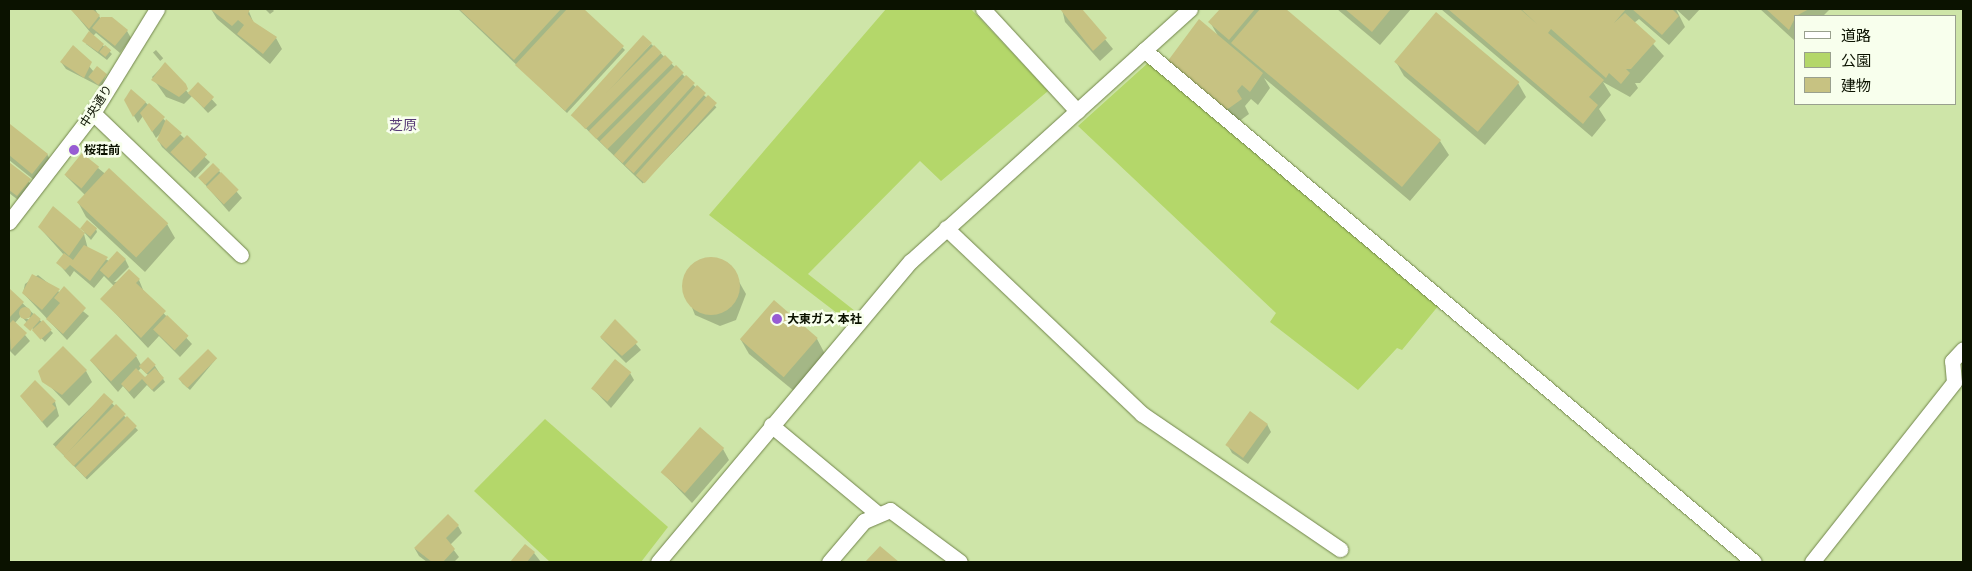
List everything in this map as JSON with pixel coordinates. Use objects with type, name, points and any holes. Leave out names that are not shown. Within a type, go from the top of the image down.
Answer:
[{"type":"street","name":"中央通り","points":[[9,222],[93,113],[157,9]]},
{"type":"street","points":[[983,9],[1077,111]]},
{"type":"street","points":[[658,562],[854,325],[946,228],[1190,9]]},
{"type":"street","points":[[1144,50],[1754,562]]},
{"type":"street","points":[[93,113],[241,255]]},
{"type":"street","points":[[946,228],[1142,414],[1340,549]]},
{"type":"street","points":[[1812,562],[1954,382],[1952,362],[1963,349]]},
{"type":"street","points":[[771,425],[877,512],[900,514],[960,562]]},
{"type":"street","points":[[830,562],[877,512]]},
{"type":"green space","points":[[886,9],[971,9],[1048,91],[941,181],[920,161],[808,274],[855,311],[846,320],[709,215]]},
{"type":"green space","points":[[1149,62],[1439,305],[1402,350],[1397,348],[1358,390],[1270,322],[1276,313],[1078,126]]},
{"type":"green space","points":[[545,419],[668,527],[641,562],[550,562],[474,491]]},
{"type":"building","points":[[70,9],[92,9],[100,15],[89,29]]},
{"type":"building","points":[[210,9],[250,9],[248,14],[254,22],[277,37],[263,54],[237,34],[244,25],[238,20],[232,26]]},
{"type":"building","points":[[459,9],[561,9],[514,60]]},
{"type":"building","points":[[567,9],[584,9],[624,46],[565,111],[515,65]]},
{"type":"building","points":[[1060,9],[1082,9],[1107,38],[1093,51]]},
{"type":"building","points":[[1220,9],[1255,9],[1229,40],[1208,22]]},
{"type":"building","points":[[1260,9],[1286,9],[1441,140],[1402,187],[1231,43]]},
{"type":"building","points":[[1345,9],[1391,9],[1372,32]]},
{"type":"building","points":[[1448,9],[1520,9],[1537,24],[1521,9],[1626,9],[1614,23],[1625,13],[1656,41],[1631,69],[1626,69],[1630,73],[1621,84],[1609,73],[1606,78],[1551,29],[1548,33],[1604,80],[1589,97],[1598,105],[1583,124]]},
{"type":"building","points":[[1632,9],[1672,9],[1679,16],[1662,35]]},
{"type":"building","points":[[1766,9],[1809,9],[1794,15],[1794,20],[1789,30]]},
{"type":"building","points":[[1436,12],[1519,82],[1478,132],[1394,62]]},
{"type":"building","points":[[101,17],[112,17],[128,30],[115,46],[92,28]]},
{"type":"building","points":[[1199,19],[1263,73],[1250,92],[1242,85],[1237,91],[1242,99],[1225,111],[1167,62]]},
{"type":"building","points":[[89,31],[104,44],[98,52],[82,41]]},
{"type":"building","points":[[643,35],[652,43],[580,123],[571,115]]},
{"type":"building","points":[[73,45],[92,62],[84,78],[60,62]]},
{"type":"building","points":[[105,45],[111,50],[105,57],[99,52]]},
{"type":"building","points":[[654,45],[662,53],[585,129],[578,121]]},
{"type":"building","points":[[665,55],[673,63],[596,139],[589,131]]},
{"type":"building","points":[[165,62],[186,84],[188,89],[179,97],[151,80]]},
{"type":"building","points":[[676,65],[684,73],[607,149],[600,141]]},
{"type":"building","points":[[97,66],[107,74],[98,85],[88,77]]},
{"type":"building","points":[[686,75],[695,83],[623,163],[614,155]]},
{"type":"building","points":[[198,82],[214,97],[204,108],[188,93]]},
{"type":"building","points":[[697,85],[706,93],[634,173],[625,165]]},
{"type":"building","points":[[131,89],[146,102],[133,117],[124,100]]},
{"type":"building","points":[[708,95],[717,103],[645,183],[636,175]]},
{"type":"building","points":[[149,103],[165,117],[152,132],[140,113]]},
{"type":"building","points":[[166,119],[182,133],[166,149],[157,140]]},
{"type":"building","points":[[10,124],[48,154],[32,174],[9,155]]},
{"type":"building","points":[[187,135],[207,154],[190,172],[170,152]]},
{"type":"building","points":[[82,153],[99,167],[81,189],[64,175]]},
{"type":"building","points":[[9,162],[31,179],[17,196],[9,190]]},
{"type":"building","points":[[213,163],[220,170],[205,185],[198,178]]},
{"type":"building","points":[[109,168],[168,223],[136,258],[77,202]]},
{"type":"building","points":[[221,172],[239,190],[224,205],[206,187]]},
{"type":"building","points":[[53,206],[85,233],[69,256],[38,227]]},
{"type":"building","points":[[87,220],[97,228],[90,237],[80,229]]},
{"type":"building","points":[[84,245],[108,257],[90,281],[70,265],[65,270],[56,263],[64,253],[73,260]]},
{"type":"building","points":[[117,251],[126,259],[109,278],[100,270]]},
{"type":"building","points":[[705,257],[717,257],[732,265],[740,280],[740,292],[732,307],[717,315],[705,315],[690,307],[682,292],[682,280],[690,265]]},
{"type":"building","points":[[129,269],[140,279],[136,283],[166,311],[141,338],[100,299]]},
{"type":"building","points":[[32,274],[60,289],[42,310],[22,293]]},
{"type":"building","points":[[64,286],[86,308],[63,334],[46,319],[60,303],[54,298]]},
{"type":"building","points":[[9,288],[24,302],[9,318]]},
{"type":"building","name":"大東ガス 本社","points":[[774,300],[818,338],[784,377],[740,339]]},
{"type":"building","points":[[25,307],[31,313],[25,319],[19,313]]},
{"type":"building","points":[[34,313],[41,319],[30,331],[24,325]]},
{"type":"building","points":[[167,315],[189,336],[175,350],[153,329]]},
{"type":"building","points":[[615,319],[638,342],[622,356],[600,337]]},
{"type":"building","points":[[13,320],[27,333],[11,350],[9,324]]},
{"type":"building","points":[[43,320],[52,330],[41,340],[32,330]]},
{"type":"building","points":[[116,334],[137,355],[111,381],[90,360]]},
{"type":"building","points":[[63,346],[87,370],[62,395],[42,382],[38,371]]},
{"type":"building","points":[[208,349],[217,358],[187,388],[178,379]]},
{"type":"building","points":[[148,357],[156,365],[147,374],[139,366]]},
{"type":"building","points":[[615,359],[631,372],[607,402],[591,389]]},
{"type":"building","points":[[136,368],[145,377],[155,368],[164,378],[152,390],[142,379],[129,392],[121,384]]},
{"type":"building","points":[[35,380],[56,401],[52,404],[56,408],[42,422],[20,396]]},
{"type":"building","points":[[104,393],[114,402],[65,456],[55,447]]},
{"type":"building","points":[[116,404],[126,414],[74,466],[64,456]]},
{"type":"building","points":[[1250,411],[1268,424],[1243,458],[1225,445]]},
{"type":"building","points":[[127,416],[137,426],[85,478],[75,468]]},
{"type":"building","points":[[700,427],[724,448],[685,493],[661,472]]},
{"type":"building","points":[[448,514],[459,525],[446,538],[455,549],[443,562],[432,562],[414,548]]},
{"type":"building","points":[[525,544],[535,552],[527,562],[510,562]]},
{"type":"building","points":[[880,546],[899,562],[865,562]]},
{"type":"place","name":"桜荘前","points":[[74,150]]},
{"type":"place","name":"大東ガス 本社","points":[[777,319]]},
{"type":"district","name":"芝原","points":[[403,125]]}]
